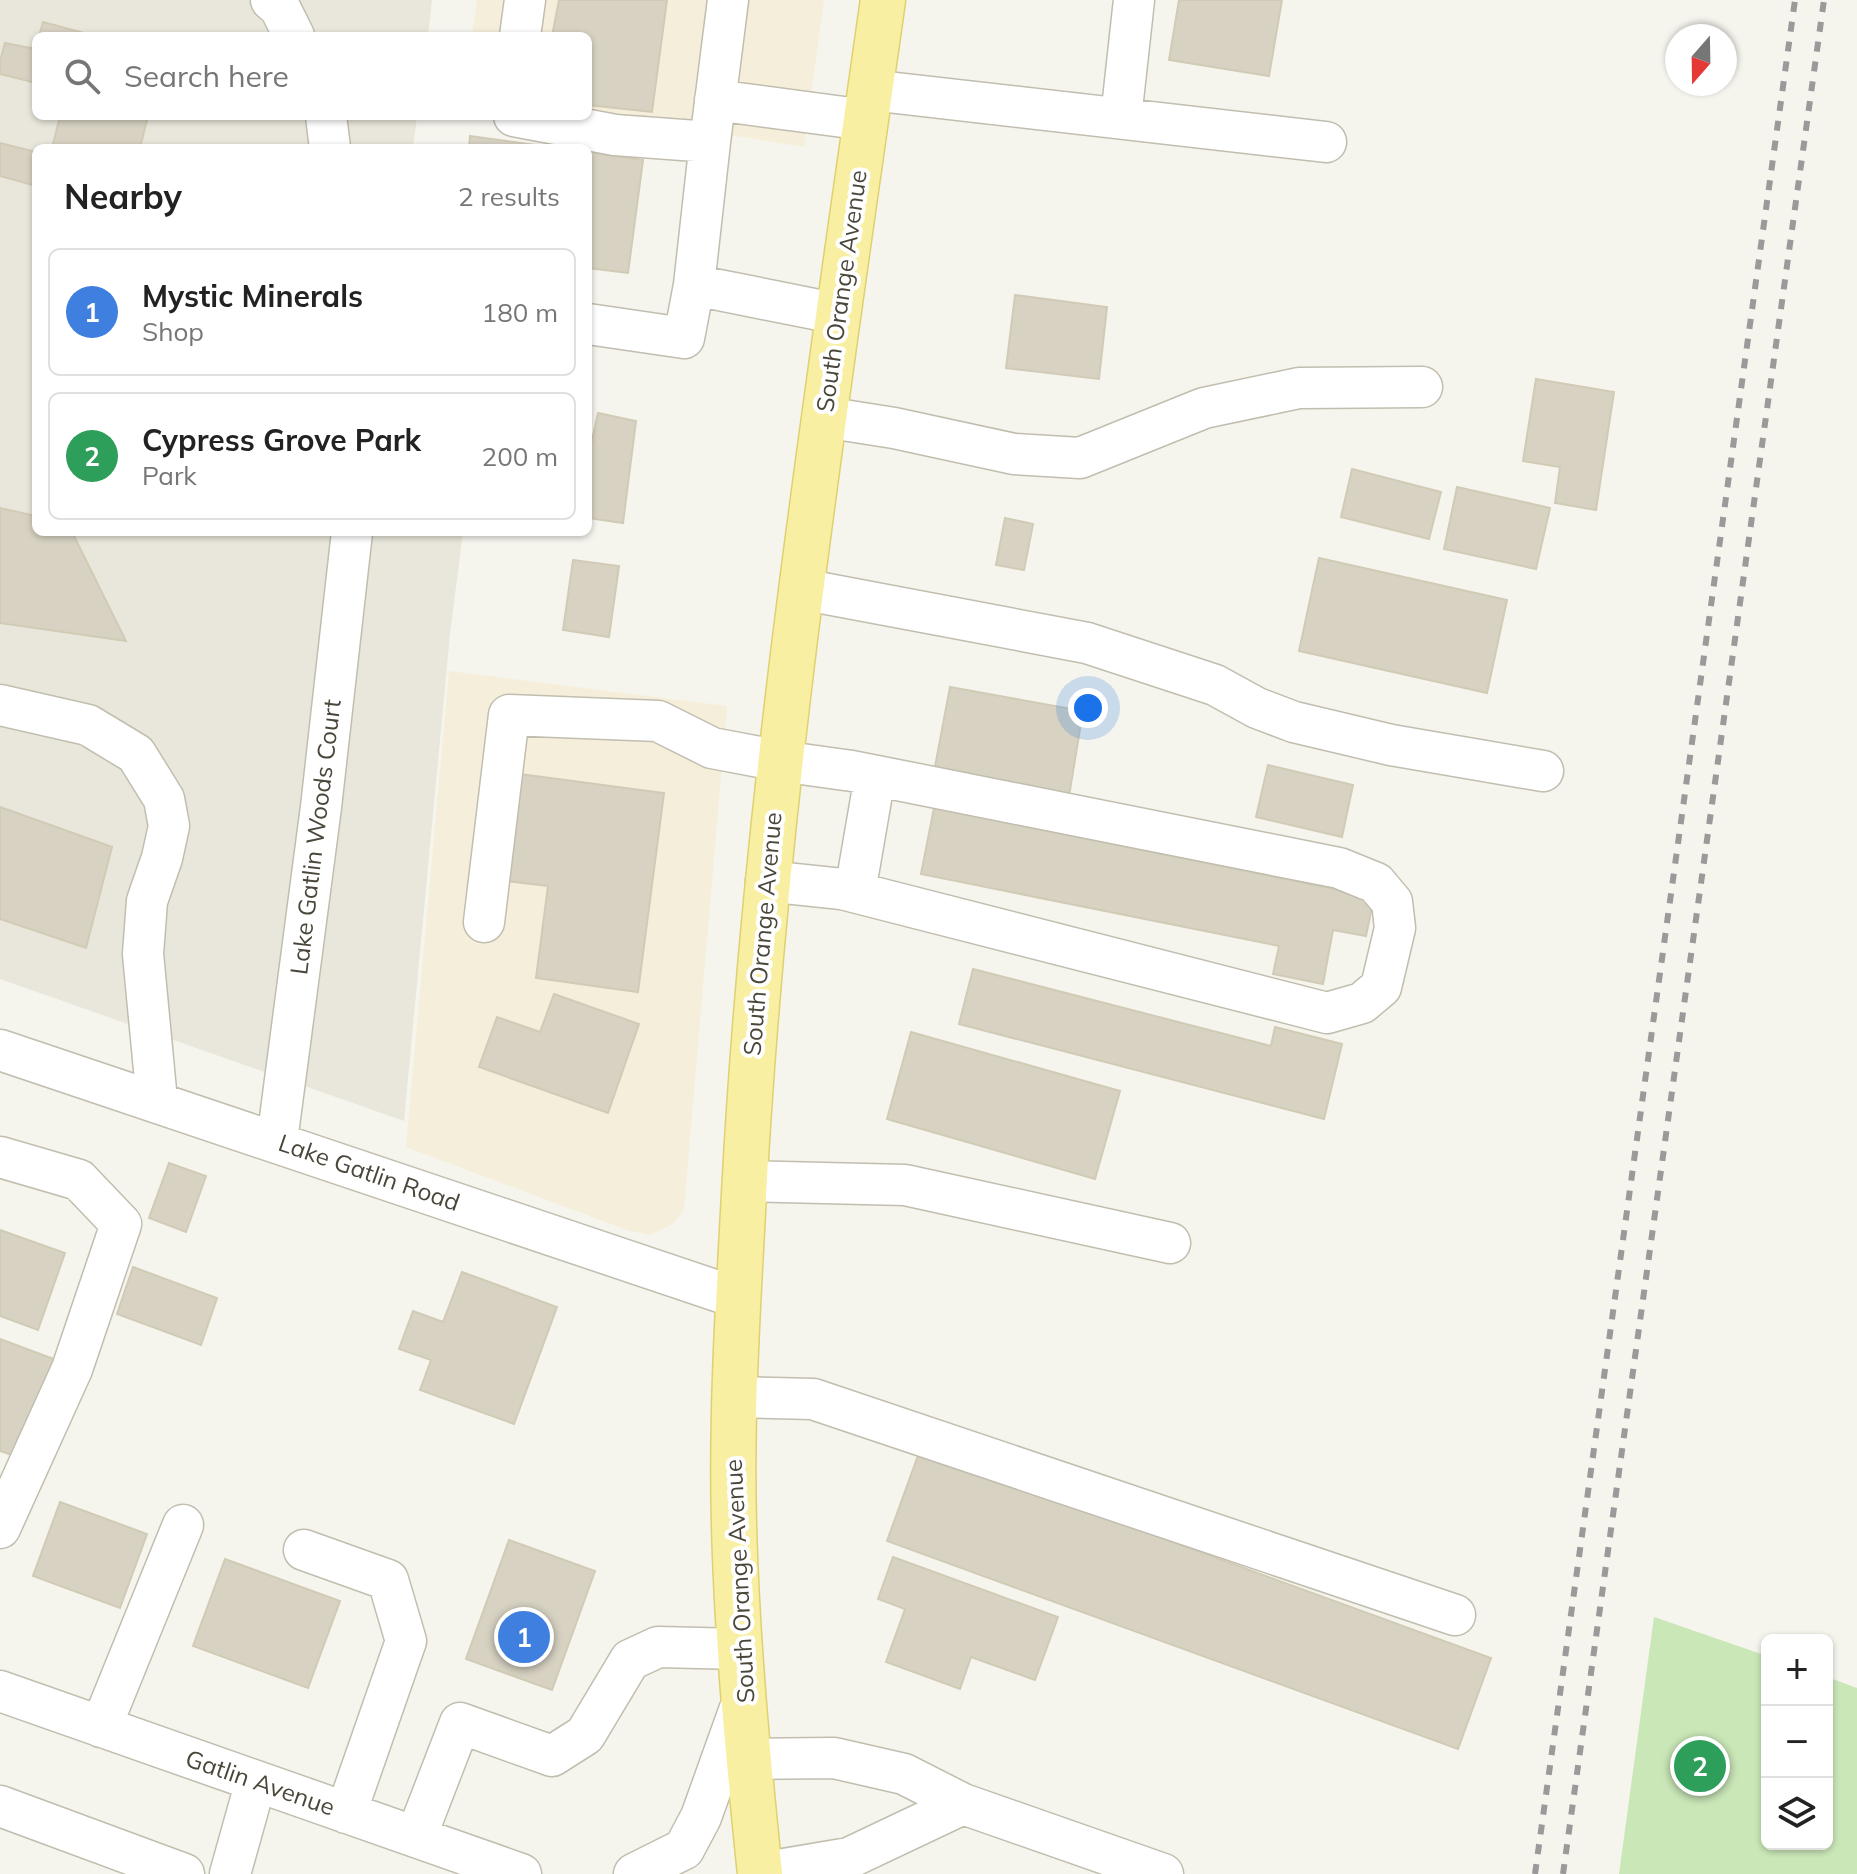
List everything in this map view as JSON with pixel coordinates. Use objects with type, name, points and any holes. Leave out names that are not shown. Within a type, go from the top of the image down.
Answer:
[{"type":"main road","name":"South Orange Avenue","points":[[760,1874],[749,1759],[734,1524],[738,1298],[756,993],[766,881],[801,589],[883,0]]},
{"type":"street","points":[[271,0],[280,8],[292,32]]},
{"type":"street","points":[[521,32],[525,0]]},
{"type":"street","points":[[592,325],[684,338],[694,285],[728,0]]},
{"type":"street","points":[[1121,118],[1134,0]]},
{"type":"street","points":[[715,100],[1121,118],[1326,142]]},
{"type":"street","points":[[326,120],[330,144]]},
{"type":"street","points":[[535,120],[615,135],[710,142]]},
{"type":"street","points":[[694,285],[839,314]]},
{"type":"street","points":[[824,417],[894,428],[1014,454],[1080,458],[1204,408],[1299,388],[1422,387]]},
{"type":"street","name":"Lake Gatlin Woods Court","points":[[277,1141],[321,807],[352,536]]},
{"type":"street","points":[[801,589],[1087,643],[1215,685],[1257,708],[1294,722],[1391,745],[1543,771]]},
{"type":"street","points":[[0,705],[88,725],[136,754],[164,799],[169,826],[147,901],[143,954],[157,1101]]},
{"type":"street","points":[[484,922],[509,715],[658,721],[712,748],[875,776],[1339,868],[1376,883],[1392,902],[1395,928],[1381,987],[1362,1003],[1327,1013],[855,892],[766,881]]},
{"type":"street","points":[[855,892],[875,776]]},
{"type":"street","name":"Lake Gatlin Road","points":[[0,1050],[738,1298]]},
{"type":"street","points":[[0,1157],[79,1180],[121,1224],[72,1369],[0,1528]]},
{"type":"street","points":[[744,1181],[905,1185],[1170,1243]]},
{"type":"street","points":[[735,1397],[813,1399],[1455,1615]]},
{"type":"street","points":[[101,1727],[183,1525]]},
{"type":"street","points":[[304,1550],[388,1580],[406,1641],[346,1813]]},
{"type":"street","points":[[416,1837],[460,1723],[552,1756],[585,1735],[630,1660],[658,1647],[741,1649]]},
{"type":"street","name":"Gatlin Avenue","points":[[0,1691],[521,1874]]},
{"type":"street","points":[[634,1874],[684,1849],[701,1817],[745,1696]]},
{"type":"street","points":[[749,1759],[834,1758],[904,1774],[963,1804],[1163,1874]]},
{"type":"street","points":[[230,1874],[256,1781]]},
{"type":"street","points":[[760,1874],[849,1858],[963,1804]]},
{"type":"street","points":[[0,1806],[184,1874]]},
{"type":"shaded area","points":[[0,0],[432,0],[428,32],[32,32],[32,120],[416,120],[414,144],[32,144],[32,536],[462,536],[450,634],[404,1121],[0,979]]},
{"type":"shaded area","points":[[477,0],[824,0],[804,147],[592,113],[592,32],[473,32]]},
{"type":"shaded area","points":[[449,671],[727,706],[684,1209],[675,1222],[649,1235],[627,1230],[406,1147]]},
{"type":"green space","points":[[1654,1617],[1761,1654],[1761,1850],[1833,1850],[1833,1679],[1857,1688],[1857,1874],[1619,1874]]},
{"type":"building","points":[[559,0],[667,0],[652,112],[592,105],[592,32],[553,32]]},
{"type":"building","points":[[1179,0],[1282,0],[1269,76],[1169,60]]},
{"type":"building","points":[[43,22],[80,32],[40,32]]},
{"type":"building","points":[[5,43],[32,48],[32,82],[0,74]]},
{"type":"building","points":[[59,120],[147,120],[141,144],[53,144]]},
{"type":"building","points":[[470,136],[528,144],[469,144]]},
{"type":"building","points":[[0,143],[32,151],[32,185],[0,176]]},
{"type":"building","points":[[592,153],[643,160],[628,273],[592,268]]},
{"type":"building","points":[[1015,295],[1107,307],[1099,379],[1006,368]]},
{"type":"building","points":[[1536,379],[1614,392],[1596,510],[1555,503],[1560,467],[1523,461]]},
{"type":"building","points":[[598,413],[636,421],[623,523],[592,519],[592,441]]},
{"type":"building","points":[[1352,469],[1441,492],[1429,539],[1341,517]]},
{"type":"building","points":[[1457,487],[1550,508],[1536,569],[1444,549]]},
{"type":"building","points":[[0,508],[32,515],[32,536],[74,536],[126,641],[0,623]]},
{"type":"building","points":[[1005,518],[1033,524],[1024,570],[996,565]]},
{"type":"building","points":[[1319,558],[1507,600],[1487,693],[1299,651]]},
{"type":"building","points":[[573,560],[619,566],[609,637],[563,630]]},
{"type":"building","points":[[950,687],[1083,711],[1069,796],[934,772]]},
{"type":"building","points":[[1268,765],[1353,785],[1342,837],[1256,817]]},
{"type":"building","points":[[520,774],[664,793],[638,992],[536,978],[548,886],[507,881]]},
{"type":"building","points":[[0,807],[112,847],[86,948],[0,919]]},
{"type":"building","points":[[934,808],[1374,897],[1366,936],[1333,930],[1323,984],[1273,974],[1279,946],[921,874]]},
{"type":"building","points":[[973,969],[1271,1046],[1275,1027],[1342,1044],[1324,1119],[959,1024]]},
{"type":"building","points":[[554,994],[639,1024],[608,1113],[479,1067],[497,1017],[540,1032]]},
{"type":"building","points":[[911,1032],[1120,1091],[1095,1179],[887,1119]]},
{"type":"building","points":[[169,1163],[206,1176],[186,1232],[149,1218]]},
{"type":"building","points":[[0,1230],[65,1253],[38,1330],[0,1316]]},
{"type":"building","points":[[133,1267],[217,1298],[201,1345],[117,1314]]},
{"type":"building","points":[[462,1272],[557,1307],[514,1424],[420,1390],[431,1360],[399,1349],[413,1311],[443,1322]]},
{"type":"building","points":[[0,1339],[54,1359],[18,1457],[0,1451]]},
{"type":"building","points":[[920,1450],[1491,1658],[1458,1749],[887,1541]]},
{"type":"building","points":[[60,1502],[147,1534],[120,1608],[33,1576]]},
{"type":"building","points":[[509,1540],[595,1571],[552,1690],[466,1659]]},
{"type":"building","points":[[893,1557],[1058,1617],[1035,1680],[971,1657],[960,1689],[886,1662],[905,1609],[878,1599]]},
{"type":"building","points":[[225,1559],[340,1601],[308,1688],[193,1646]]},
{"type":"railway","points":[[1535,1874],[1795,0]]},
{"type":"railway","points":[[1563,1874],[1824,0]]},
{"type":"place","name":"Mystic Minerals","points":[[524,1637]]},
{"type":"place","name":"Cypress Grove Park","points":[[1700,1766]]}]
